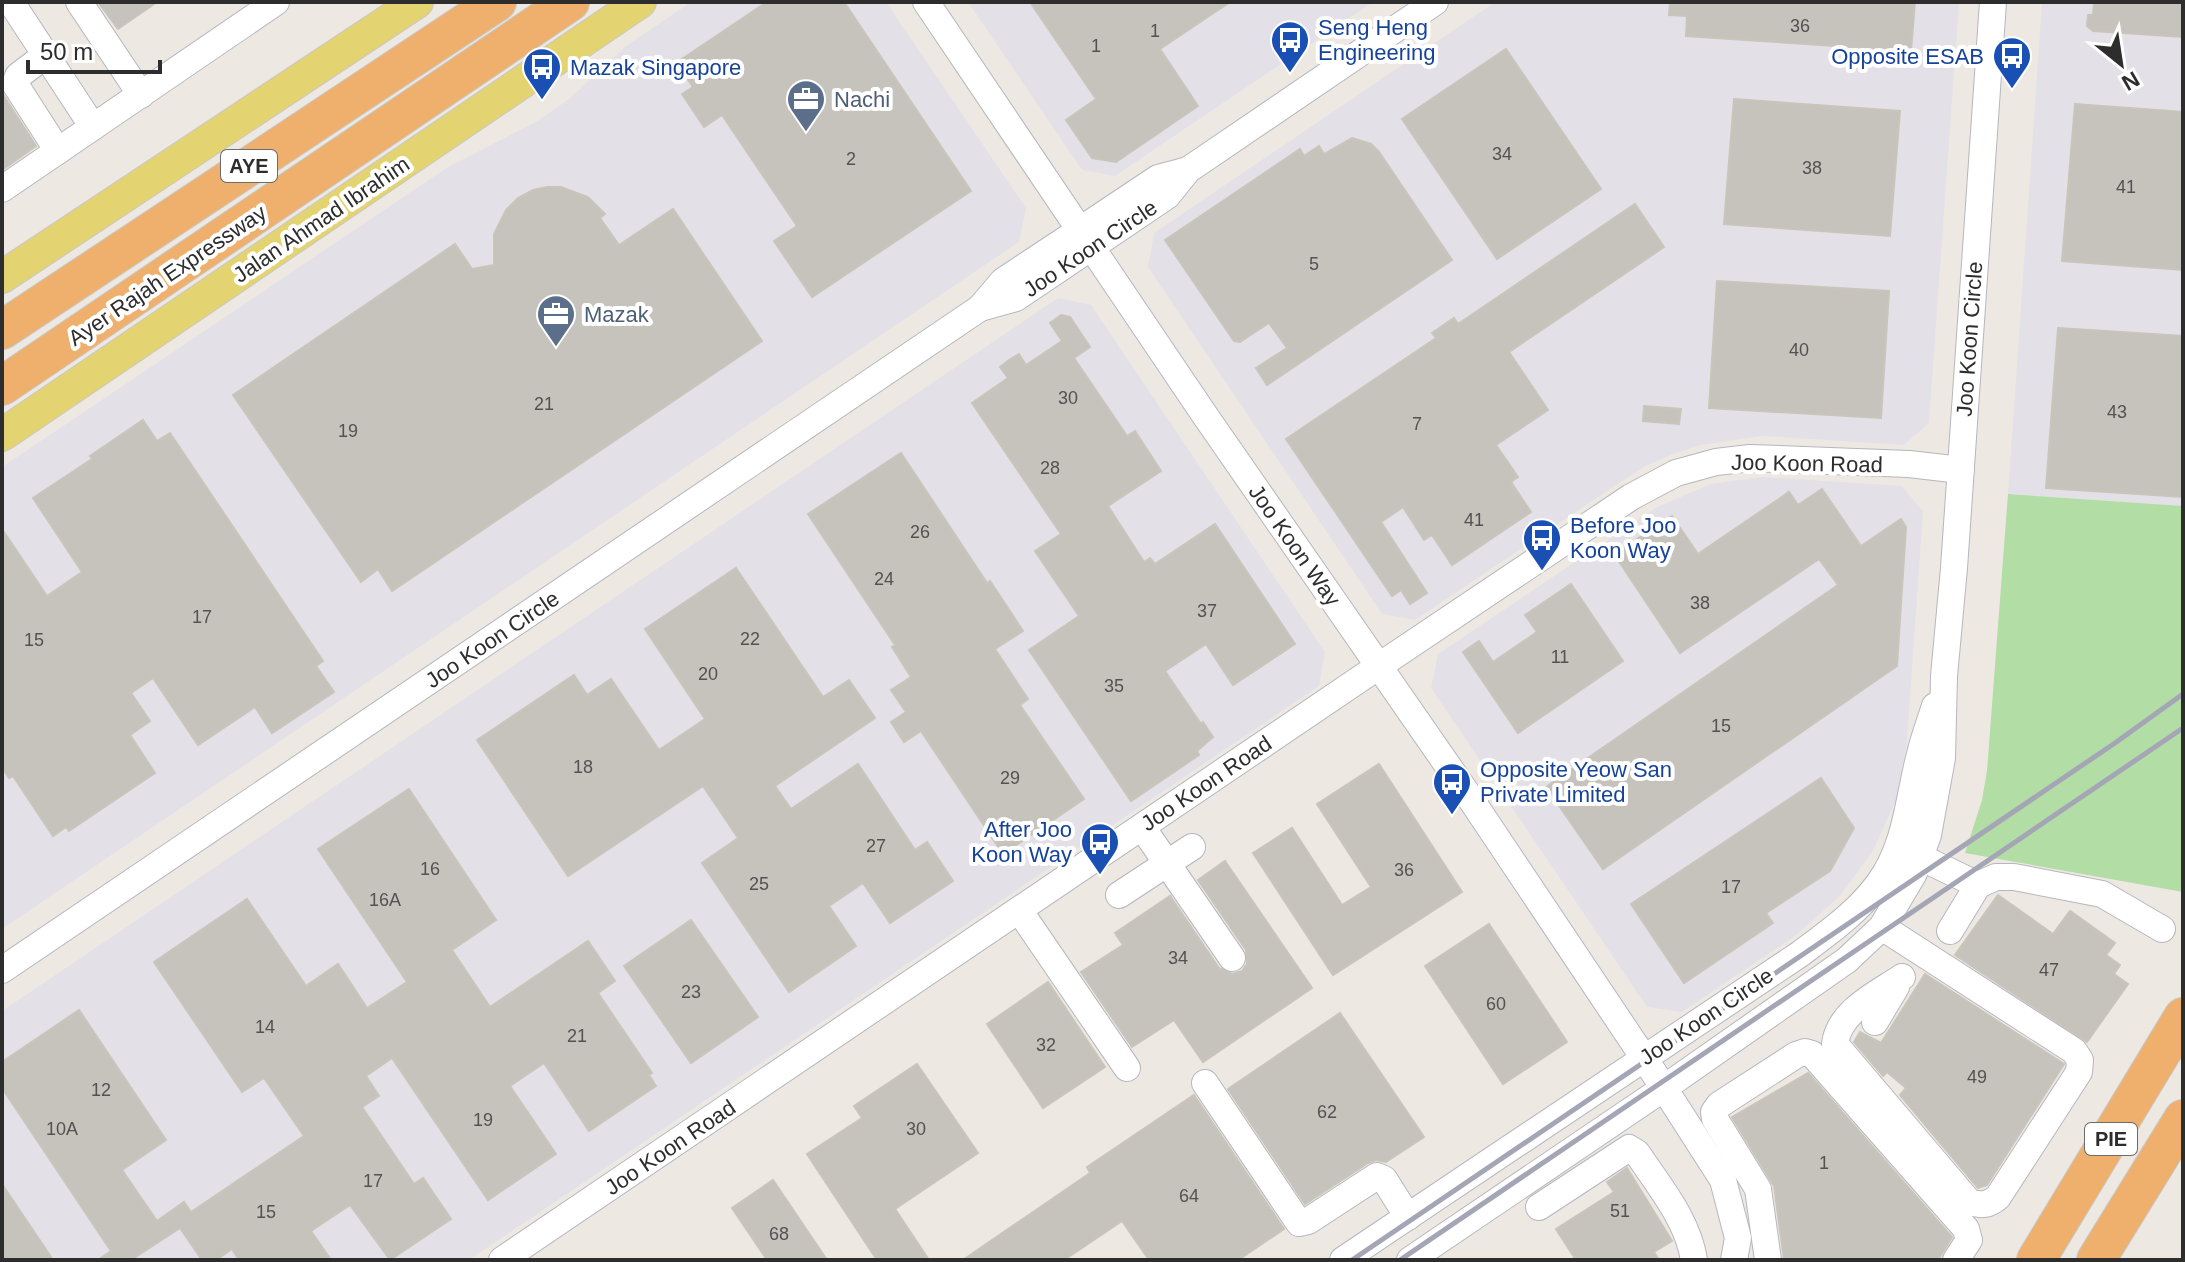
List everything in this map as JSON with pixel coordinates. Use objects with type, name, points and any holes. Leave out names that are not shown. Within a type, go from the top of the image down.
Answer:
[{"type":"highway","name":"Ayer Rajah Expressway","points":[[2,330],[497,2]]},
{"type":"highway","name":"Ayer Rajah Expressway","points":[[2,386],[570,2]]},
{"type":"highway","name":"PIE","points":[[2036,1260],[2183,1017]]},
{"type":"highway","name":"PIE","points":[[2096,1260],[2183,1119]]},
{"type":"main road","points":[[2,277],[417,2]]},
{"type":"main road","name":"Jalan Ahmad Ibrahim","points":[[2,435],[640,2]]},
{"type":"street","points":[[11,2],[93,127]]},
{"type":"street","points":[[79,2],[141,95]]},
{"type":"street","points":[[2,189],[276,2]]},
{"type":"street","name":"Joo Koon Way","points":[[926,2],[1664,1088],[1723,1180],[1738,1238],[1734,1260]]},
{"type":"street","name":"Joo Koon Circle","points":[[2,970],[980,308],[1003,281],[1086,238],[1158,178],[1188,170],[1435,2]]},
{"type":"street","name":"Joo Koon Circle","points":[[1414,1259],[1847,960],[1882,927],[1906,889],[1920,857],[1935,802],[1942,758],[1944,676],[1993,2]]},
{"type":"street","points":[[47,54],[18,76],[15,84],[58,151]]},
{"type":"street","name":"Joo Koon Road","points":[[502,1260],[1631,497],[1676,473],[1716,462],[1750,458],[1909,464],[1961,470]]},
{"type":"street","name":"Joo Koon Circle","points":[[1343,1260],[1800,954],[1837,925],[1879,883],[1890,866],[1907,824],[1919,754],[1944,676]]},
{"type":"street","points":[[1142,827],[1232,958]]},
{"type":"street","points":[[1119,895],[1192,847]]},
{"type":"street","points":[[1920,857],[1978,885]]},
{"type":"street","points":[[1950,931],[1978,885],[1996,877],[2014,877],[2102,894],[2162,929]]},
{"type":"street","points":[[1019,910],[1127,1068]]},
{"type":"street","points":[[1882,927],[2074,1051],[2080,1060],[2079,1072],[1998,1197],[1991,1202],[1979,1205],[1969,1202],[1835,1044],[1836,1033],[1850,1013],[1902,977]]},
{"type":"street","points":[[1875,1022],[1918,949]]},
{"type":"street","points":[[1768,1260],[1758,1189],[1715,1119],[1714,1112],[1719,1105],[1805,1052],[1812,1054],[1966,1229],[1969,1240],[1956,1260]]},
{"type":"street","points":[[1205,1083],[1299,1223],[1305,1223],[1377,1176],[1384,1179],[1408,1217]]},
{"type":"street","points":[[1531,1179],[1542,1205],[1629,1148],[1637,1153],[1678,1216],[1691,1244],[1694,1260]]},
{"type":"shaded area","points":[[691,2],[886,2],[1026,208],[1019,242],[2,929],[2,467],[448,167],[536,122],[569,99],[626,46]]},
{"type":"shaded area","points":[[968,2],[1373,2],[1115,176],[1082,170]]},
{"type":"shaded area","points":[[1495,2],[1959,2],[1929,423],[1904,445],[1764,436],[1701,445],[1673,454],[1644,467],[1415,620],[1382,614],[1148,267],[1154,233]]},
{"type":"shaded area","points":[[2042,2],[2183,2],[2183,506],[2008,494]]},
{"type":"shaded area","points":[[1058,298],[1091,305],[1325,652],[1319,686],[469,1260],[2,1260],[2,1011]]},
{"type":"shaded area","points":[[1762,477],[1902,486],[1923,511],[1907,742],[1896,800],[1873,851],[1839,897],[1795,936],[1682,1012],[1647,1007],[1431,688],[1438,654],[1657,507],[1711,484]]},
{"type":"green space","points":[[2008,494],[2183,506],[2183,892],[1965,853],[1982,800],[1987,771]]},
{"type":"building","points":[[98,2],[157,2],[118,29]]},
{"type":"building","points":[[767,2],[844,2],[971,191],[812,297],[774,241],[797,226],[722,115],[704,127],[682,94],[693,87],[676,63]]},
{"type":"building","points":[[1030,2],[1230,2],[1160,49],[1198,106],[1116,162],[1092,158],[1066,120],[1096,99]]},
{"type":"building","points":[[1670,2],[1915,2],[1911,51],[1686,36],[1687,16],[1669,15]]},
{"type":"building","points":[[2094,2],[2183,2],[2183,37],[2093,31],[2087,26],[2088,15],[2093,15]]},
{"type":"building","points":[[1506,49],[1601,189],[1497,259],[1402,119]]},
{"type":"building","points":[[2,93],[36,146],[2,170]]},
{"type":"building","points":[[1734,99],[1900,111],[1890,236],[1724,224]]},
{"type":"building","points":[[2075,104],[2183,112],[2183,270],[2062,261]]},
{"type":"building","points":[[1352,138],[1371,144],[1379,152],[1452,260],[1267,385],[1256,368],[1287,348],[1269,323],[1240,342],[1234,341],[1165,240],[1300,149],[1304,156],[1319,146],[1324,154]]},
{"type":"building","points":[[547,187],[561,187],[588,197],[605,214],[600,218],[619,245],[673,209],[762,341],[392,591],[378,569],[361,582],[233,395],[455,244],[472,269],[494,265],[494,234],[506,210],[518,198]]},
{"type":"building","points":[[1635,204],[1664,247],[1509,352],[1548,410],[1496,445],[1518,477],[1511,482],[1531,512],[1452,565],[1432,535],[1424,540],[1403,507],[1381,522],[1427,593],[1410,604],[1401,590],[1392,596],[1286,439],[1436,338],[1432,333],[1454,318],[1458,324]]},
{"type":"building","points":[[1717,281],[1889,291],[1881,418],[1709,408]]},
{"type":"building","points":[[1061,315],[1070,317],[1090,347],[1074,358],[1127,436],[1135,431],[1161,471],[1108,506],[1144,562],[1150,558],[1155,564],[1215,524],[1295,644],[1233,685],[1206,644],[1165,671],[1213,737],[1197,751],[1199,755],[1131,801],[1029,650],[1079,616],[1035,551],[1061,534],[972,403],[1008,378],[1000,367],[1009,360],[1019,354],[1026,365],[1062,341],[1050,323]]},
{"type":"building","points":[[2058,328],[2183,336],[2183,497],[2046,488]]},
{"type":"building","points":[[1644,406],[1681,409],[1679,424],[1643,421]]},
{"type":"building","points":[[143,420],[157,441],[170,433],[323,661],[316,666],[334,692],[272,733],[255,707],[198,745],[153,678],[131,693],[150,721],[130,735],[155,773],[69,831],[66,827],[53,836],[13,776],[9,778],[2,767],[2,529],[47,596],[82,572],[33,498]]},
{"type":"building","points":[[901,453],[987,583],[990,581],[1023,631],[995,649],[1028,699],[1020,705],[1084,799],[1003,854],[921,731],[904,742],[891,722],[906,712],[891,690],[911,677],[892,647],[895,645],[808,514]]},
{"type":"building","points":[[1822,489],[1861,546],[1901,519],[1906,527],[1897,666],[1603,869],[1546,787],[1838,585],[1819,559],[1680,653],[1614,554],[1672,516],[1698,554],[1789,492],[1798,505]]},
{"type":"building","points":[[736,568],[823,697],[849,680],[875,718],[775,786],[791,809],[858,764],[915,850],[927,842],[953,881],[890,923],[863,883],[829,906],[856,946],[789,992],[702,863],[738,838],[703,786],[568,876],[477,740],[574,675],[587,695],[611,679],[659,750],[705,719],[645,629]]},
{"type":"building","points":[[1571,584],[1623,661],[1518,733],[1463,652],[1479,641],[1493,662],[1537,632],[1525,615]]},
{"type":"building","points":[[1379,764],[1462,892],[1333,975],[1253,853],[1292,828],[1342,905],[1371,887],[1317,804]]},
{"type":"building","points":[[1821,778],[1854,828],[1830,871],[1766,913],[1773,923],[1684,983],[1631,904]]},
{"type":"building","points":[[409,789],[496,920],[452,950],[490,1007],[588,941],[615,981],[598,993],[652,1073],[649,1075],[656,1086],[589,1131],[544,1063],[510,1086],[556,1154],[488,1200],[392,1058],[366,1076],[379,1096],[362,1107],[414,1184],[423,1178],[451,1219],[390,1260],[350,1205],[311,1231],[331,1260],[239,1260],[232,1249],[216,1260],[202,1260],[180,1228],[131,1260],[98,1260],[111,1251],[2,1088],[2,1062],[79,1010],[166,1140],[122,1170],[157,1221],[184,1202],[191,1212],[304,1136],[264,1078],[242,1092],[154,962],[247,899],[306,986],[338,964],[367,1008],[407,982],[318,849]]},
{"type":"building","points":[[1225,861],[1312,988],[1203,1062],[1174,1020],[1132,1047],[1081,972],[1123,945],[1115,933],[1170,896],[1219,968],[1232,974],[1242,971],[1247,964],[1246,950],[1198,880]]},
{"type":"building","points":[[1998,895],[2053,934],[2070,911],[2115,943],[2106,955],[2120,965],[2114,974],[2128,984],[2087,1042],[1955,955]]},
{"type":"building","points":[[691,920],[758,1017],[691,1063],[624,966]]},
{"type":"building","points":[[1489,924],[1567,1042],[1503,1084],[1425,966]]},
{"type":"building","points":[[1925,974],[2064,1064],[1987,1185],[1978,1188],[1900,1095],[1906,1088],[1887,1072],[1883,1076],[1854,1042],[1860,1032],[1881,1043]]},
{"type":"building","points":[[1048,982],[1105,1067],[1043,1108],[987,1024]]},
{"type":"building","points":[[1340,1013],[1424,1137],[1386,1162],[1376,1160],[1368,1163],[1305,1204],[1228,1089]]},
{"type":"building","points":[[917,1064],[978,1153],[895,1209],[929,1260],[877,1260],[807,1154],[862,1118],[854,1106]]},
{"type":"building","points":[[1808,1073],[1952,1237],[1938,1260],[1784,1260],[1774,1186],[1732,1117]]},
{"type":"building","points":[[1194,1095],[1284,1229],[1238,1260],[1149,1260],[1122,1221],[1064,1260],[963,1260],[1090,1173],[1087,1167]]},
{"type":"building","points":[[1627,1168],[1672,1241],[1654,1252],[1659,1260],[1576,1260],[1556,1229],[1614,1192],[1607,1182]]},
{"type":"building","points":[[773,1180],[827,1260],[767,1260],[732,1208]]},
{"type":"building","points":[[2,1184],[53,1260],[2,1260]]},
{"type":"railway","points":[[1352,1260],[2183,694]]},
{"type":"railway","points":[[1400,1260],[2183,728]]},
{"type":"place","name":"Seng Heng Engineering","points":[[1290,74]]},
{"type":"place","name":"Opposite ESAB","points":[[2012,90]]},
{"type":"place","name":"Mazak Singapore","points":[[542,101]]},
{"type":"place","name":"Nachi","points":[[806,133]]},
{"type":"place","name":"Mazak","points":[[556,348]]},
{"type":"place","name":"Before Joo Koon Way","points":[[1542,572]]},
{"type":"place","name":"Opposite Yeow San Private Limited","points":[[1452,816]]},
{"type":"place","name":"After Joo Koon Way","points":[[1100,876]]}]
